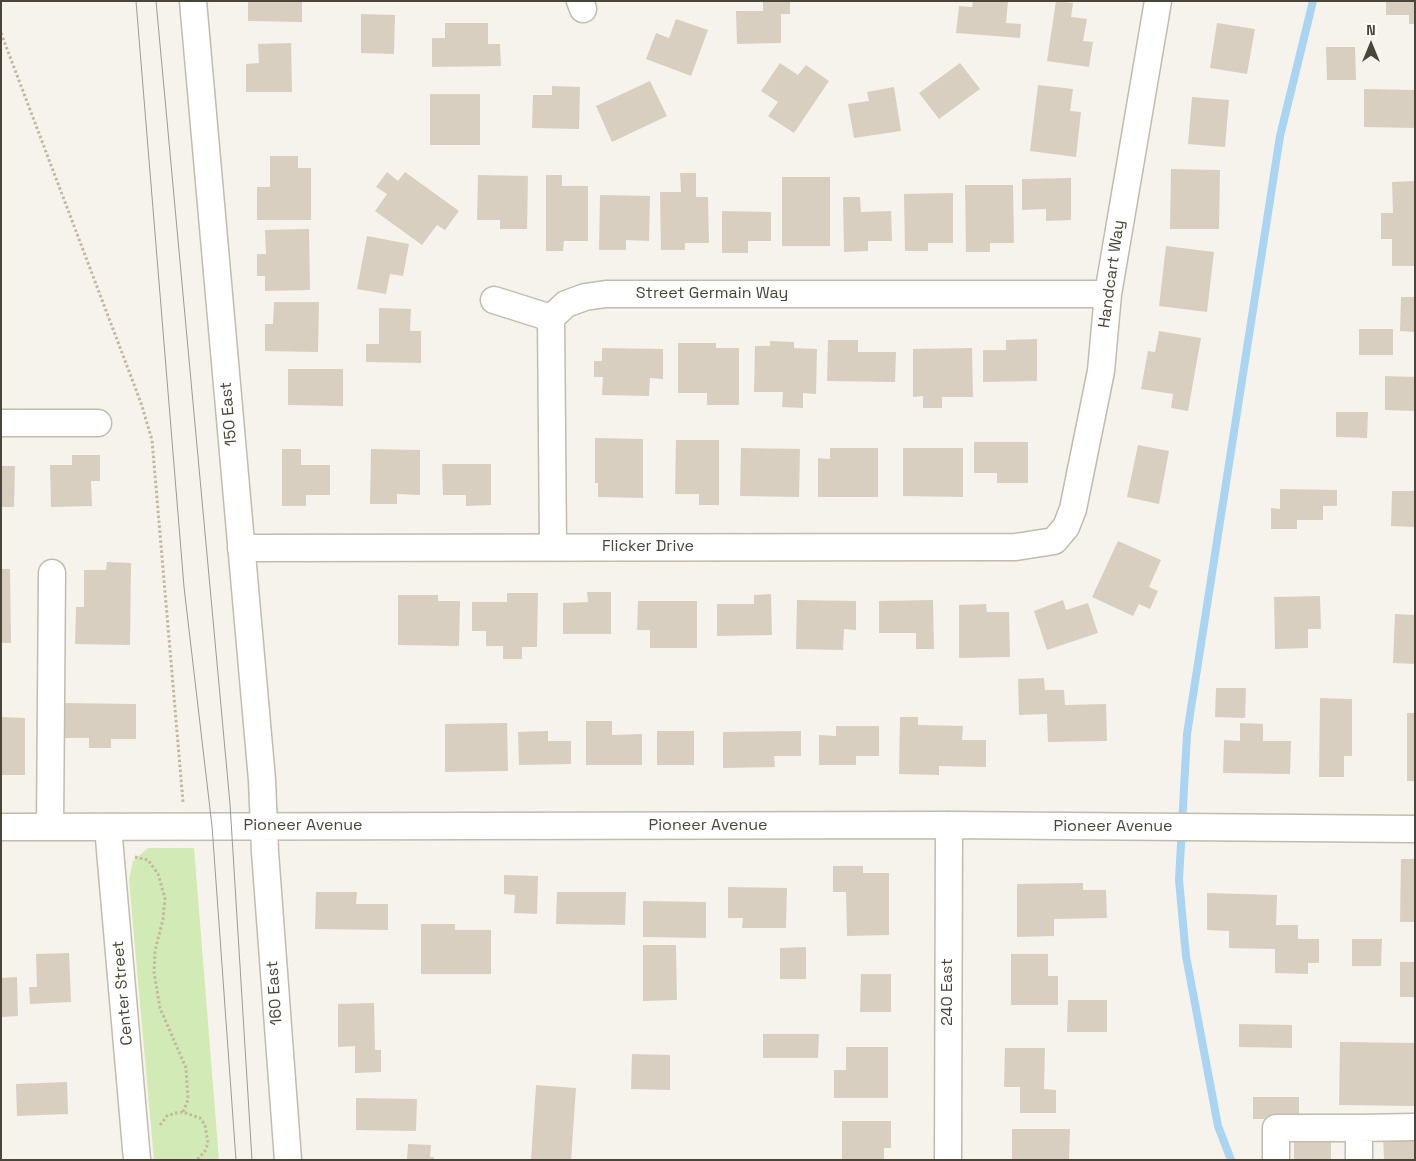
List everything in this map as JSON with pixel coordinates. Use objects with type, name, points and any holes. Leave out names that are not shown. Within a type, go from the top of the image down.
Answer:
[{"type":"street","name":"150 East","points":[[193,1],[262,780],[263,826]]},
{"type":"street","name":"Handcart Way","points":[[1054,541],[1066,527],[1073,510],[1101,371],[1108,294],[1158,1]]},
{"type":"street","name":"Street Germain Way","points":[[551,318],[566,304],[585,297],[606,294],[1108,294]]},
{"type":"street","points":[[494,300],[551,318],[553,547]]},
{"type":"street","points":[[1,423],[98,423]]},
{"type":"street","name":"Flicker Drive","points":[[241,548],[1016,547],[1054,541]]},
{"type":"street","points":[[50,827],[52,572]]},
{"type":"street","name":"Pioneer Avenue","points":[[1,827],[949,825],[1415,829]]},
{"type":"street","name":"240 East","points":[[948,1160],[949,825]]},
{"type":"street","name":"160 East","points":[[263,826],[288,1160]]},
{"type":"street","name":"Center Street","points":[[108,827],[137,1160]]},
{"type":"street","points":[[1276,1160],[1276,1128],[1415,1127]]},
{"type":"street","points":[[1359,1128],[1359,1160]]},
{"type":"path","points":[[134,857],[148,860],[158,874],[165,898],[163,920],[155,951],[154,972],[160,1008],[186,1068],[188,1100],[183,1112]]},
{"type":"path","points":[[157,1129],[167,1116],[183,1112],[200,1118],[208,1134],[208,1143],[205,1151],[196,1160]]},
{"type":"green space","points":[[148,848],[194,848],[219,1160],[154,1160],[129,880],[133,861]]},
{"type":"building","points":[[248,1],[302,1],[302,22],[248,21]]},
{"type":"building","points":[[763,1],[790,1],[790,14],[781,14],[781,43],[737,44],[736,11],[763,11]]},
{"type":"building","points":[[973,1],[1008,1],[1006,23],[1021,24],[1020,38],[956,33],[959,6],[972,7]]},
{"type":"building","points":[[1056,1],[1073,3],[1071,17],[1087,19],[1083,41],[1093,42],[1089,67],[1047,61]]},
{"type":"building","points":[[1386,1],[1415,1],[1415,24],[1409,24],[1409,15],[1386,15]]},
{"type":"building","points":[[361,14],[395,15],[394,54],[361,53]]},
{"type":"building","points":[[676,19],[708,30],[691,76],[646,59],[656,33],[669,38]]},
{"type":"building","points":[[445,23],[488,23],[488,44],[500,44],[501,66],[432,67],[432,38],[445,38]]},
{"type":"building","points":[[1217,23],[1255,29],[1247,74],[1210,68]]},
{"type":"building","points":[[291,43],[292,92],[246,92],[246,64],[259,63],[258,44]]},
{"type":"building","points":[[1326,47],[1355,47],[1356,80],[1327,80]]},
{"type":"building","points":[[780,63],[798,75],[806,65],[829,81],[794,133],[768,116],[778,102],[761,91]]},
{"type":"building","points":[[960,63],[980,89],[939,119],[919,93]]},
{"type":"building","points":[[650,81],[667,116],[612,142],[596,106]]},
{"type":"building","points":[[1038,85],[1073,89],[1070,111],[1081,112],[1076,157],[1030,151]]},
{"type":"building","points":[[552,86],[580,87],[579,129],[532,128],[533,95],[552,95]]},
{"type":"building","points":[[894,87],[901,131],[854,138],[848,104],[869,101],[867,92]]},
{"type":"building","points":[[1364,89],[1415,90],[1415,128],[1364,127]]},
{"type":"building","points":[[430,94],[480,94],[480,145],[430,145]]},
{"type":"building","points":[[1192,97],[1229,100],[1225,147],[1188,144]]},
{"type":"building","points":[[270,156],[298,156],[298,168],[311,168],[311,220],[257,220],[257,187],[270,187]]},
{"type":"building","points":[[1171,169],[1220,170],[1219,229],[1170,229]]},
{"type":"building","points":[[387,172],[398,181],[405,172],[459,211],[445,230],[437,225],[422,245],[375,211],[387,194],[376,187]]},
{"type":"building","points":[[680,173],[696,173],[696,197],[708,197],[709,243],[685,243],[685,250],[661,250],[660,192],[681,192]]},
{"type":"building","points":[[478,175],[528,176],[527,229],[500,229],[500,220],[477,220]]},
{"type":"building","points":[[546,175],[562,175],[562,186],[588,186],[588,241],[564,241],[563,251],[546,251]]},
{"type":"building","points":[[782,177],[830,177],[830,246],[782,246]]},
{"type":"building","points":[[1071,178],[1071,220],[1046,221],[1046,209],[1022,210],[1022,179]]},
{"type":"building","points":[[1415,181],[1415,266],[1392,266],[1392,239],[1381,239],[1381,213],[1393,213],[1392,182]]},
{"type":"building","points":[[965,185],[1013,185],[1014,243],[990,243],[990,252],[966,252]]},
{"type":"building","points":[[953,193],[953,243],[928,243],[928,251],[905,251],[904,194]]},
{"type":"building","points":[[600,195],[650,196],[649,241],[626,240],[626,250],[599,250]]},
{"type":"building","points":[[843,197],[860,197],[861,212],[891,211],[892,241],[868,241],[868,251],[844,252]]},
{"type":"building","points":[[722,211],[771,212],[771,241],[748,241],[748,253],[722,253]]},
{"type":"building","points":[[309,229],[310,290],[265,291],[265,276],[257,276],[257,254],[266,254],[265,230]]},
{"type":"building","points":[[367,236],[409,244],[403,276],[390,274],[386,294],[357,289]]},
{"type":"building","points":[[1166,246],[1214,252],[1207,312],[1159,306]]},
{"type":"building","points":[[1401,297],[1415,297],[1415,332],[1400,331]]},
{"type":"building","points":[[274,302],[319,302],[318,352],[265,351],[265,324],[273,324]]},
{"type":"building","points":[[379,308],[411,309],[410,331],[421,331],[421,363],[366,362],[366,344],[379,344]]},
{"type":"building","points":[[1359,329],[1393,329],[1393,355],[1359,355]]},
{"type":"building","points":[[1159,331],[1201,338],[1188,411],[1171,408],[1173,394],[1141,389],[1148,351],[1155,352]]},
{"type":"building","points":[[1037,339],[1037,381],[983,382],[983,350],[1006,350],[1006,340]]},
{"type":"building","points":[[828,340],[858,340],[858,352],[896,352],[895,382],[827,381]]},
{"type":"building","points":[[770,341],[794,342],[794,348],[817,349],[816,394],[803,393],[803,408],[782,407],[783,392],[754,392],[755,346],[770,346]]},
{"type":"building","points":[[678,343],[716,343],[716,348],[739,348],[739,405],[707,405],[707,393],[678,393]]},
{"type":"building","points":[[602,348],[663,349],[663,379],[650,378],[649,396],[602,395],[603,377],[594,377],[594,361],[602,361]]},
{"type":"building","points":[[972,348],[973,397],[942,397],[942,408],[923,408],[923,396],[913,397],[913,349]]},
{"type":"building","points":[[288,369],[343,369],[343,406],[288,405]]},
{"type":"building","points":[[1385,376],[1415,377],[1415,411],[1385,410]]},
{"type":"building","points":[[1336,412],[1368,412],[1367,438],[1336,437]]},
{"type":"building","points":[[595,438],[643,439],[643,498],[598,497],[598,483],[595,483]]},
{"type":"building","points":[[676,440],[719,440],[719,505],[699,505],[699,494],[675,494]]},
{"type":"building","points":[[974,442],[1028,442],[1028,483],[997,483],[997,473],[974,473]]},
{"type":"building","points":[[1138,445],[1169,451],[1159,504],[1127,497]]},
{"type":"building","points":[[741,448],[800,449],[799,497],[740,496]]},
{"type":"building","points":[[830,448],[878,448],[878,497],[818,497],[818,458],[830,459]]},
{"type":"building","points":[[903,448],[963,448],[963,497],[903,496]]},
{"type":"building","points":[[282,449],[301,449],[301,465],[330,465],[330,495],[306,495],[306,506],[282,506]]},
{"type":"building","points":[[371,449],[420,450],[420,495],[397,494],[397,504],[370,504]]},
{"type":"building","points":[[72,455],[100,455],[100,481],[91,481],[92,506],[51,507],[50,465],[72,465]]},
{"type":"building","points":[[442,464],[491,464],[491,505],[466,506],[466,495],[443,495]]},
{"type":"building","points":[[1,466],[15,466],[14,507],[1,507]]},
{"type":"building","points":[[1280,489],[1337,490],[1337,506],[1323,506],[1323,520],[1297,520],[1297,529],[1271,529],[1271,508],[1280,509]]},
{"type":"building","points":[[1392,491],[1415,491],[1415,527],[1391,526]]},
{"type":"building","points":[[1118,541],[1161,560],[1149,587],[1158,591],[1150,609],[1139,604],[1133,616],[1092,597]]},
{"type":"building","points":[[107,562],[131,563],[130,645],[75,644],[76,607],[84,607],[84,570],[106,570]]},
{"type":"building","points":[[1,569],[10,569],[11,643],[1,643]]},
{"type":"building","points":[[587,592],[611,592],[611,634],[563,634],[563,603],[588,602]]},
{"type":"building","points":[[507,593],[538,593],[537,647],[522,647],[522,659],[503,659],[503,646],[486,646],[486,631],[472,631],[472,602],[507,602]]},
{"type":"building","points":[[771,594],[772,635],[717,636],[717,604],[754,604],[754,595]]},
{"type":"building","points":[[398,595],[438,595],[438,601],[460,601],[459,646],[398,645]]},
{"type":"building","points":[[1320,596],[1321,629],[1308,629],[1308,648],[1275,649],[1274,597]]},
{"type":"building","points":[[797,600],[856,601],[856,630],[844,629],[843,650],[796,649]]},
{"type":"building","points":[[933,600],[934,649],[916,649],[916,633],[879,633],[879,601]]},
{"type":"building","points":[[1063,600],[1066,610],[1088,603],[1098,633],[1047,650],[1034,611]]},
{"type":"building","points":[[638,601],[697,601],[697,648],[650,648],[650,630],[637,630]]},
{"type":"building","points":[[986,604],[987,612],[1009,612],[1010,657],[959,658],[959,605]]},
{"type":"building","points":[[1395,614],[1415,615],[1415,664],[1393,663]]},
{"type":"building","points":[[1044,678],[1045,690],[1064,690],[1065,705],[1106,704],[1107,741],[1048,742],[1047,714],[1019,715],[1018,679]]},
{"type":"building","points":[[1216,688],[1246,688],[1245,718],[1215,717]]},
{"type":"building","points":[[1320,698],[1352,699],[1352,756],[1344,756],[1344,777],[1319,777]]},
{"type":"building","points":[[63,703],[136,704],[136,739],[111,739],[111,748],[89,748],[89,738],[63,738]]},
{"type":"building","points":[[1407,713],[1415,713],[1415,781],[1407,781]]},
{"type":"building","points":[[1,717],[25,718],[25,775],[1,775]]},
{"type":"building","points":[[900,717],[918,717],[918,725],[963,726],[962,740],[986,740],[986,767],[939,766],[939,775],[899,774]]},
{"type":"building","points":[[586,721],[612,721],[612,735],[642,734],[642,765],[586,765]]},
{"type":"building","points":[[507,723],[508,771],[445,772],[445,724]]},
{"type":"building","points":[[1240,723],[1263,724],[1263,741],[1291,741],[1290,774],[1223,773],[1224,740],[1240,741]]},
{"type":"building","points":[[836,726],[879,726],[879,756],[856,756],[856,765],[819,765],[819,735],[836,736]]},
{"type":"building","points":[[548,731],[548,741],[571,741],[571,764],[519,765],[518,732]]},
{"type":"building","points":[[657,731],[694,731],[694,765],[657,765]]},
{"type":"building","points":[[801,731],[801,756],[774,756],[775,767],[723,768],[723,732]]},
{"type":"building","points":[[1401,859],[1415,859],[1415,922],[1400,922]]},
{"type":"building","points":[[833,866],[863,866],[863,873],[889,873],[889,935],[847,936],[846,892],[833,892]]},
{"type":"building","points":[[504,875],[538,876],[537,914],[514,913],[515,895],[504,894]]},
{"type":"building","points":[[1083,883],[1083,890],[1106,890],[1107,918],[1054,919],[1054,936],[1017,937],[1017,884]]},
{"type":"building","points":[[728,887],[787,888],[786,928],[742,928],[743,918],[728,918]]},
{"type":"building","points":[[316,892],[357,892],[356,904],[388,904],[388,930],[315,929]]},
{"type":"building","points":[[557,892],[626,892],[625,925],[556,924]]},
{"type":"building","points":[[1207,893],[1277,895],[1276,925],[1298,925],[1298,939],[1319,939],[1319,963],[1308,963],[1308,974],[1275,973],[1275,949],[1229,948],[1229,931],[1207,930]]},
{"type":"building","points":[[643,901],[706,902],[706,938],[643,937]]},
{"type":"building","points":[[421,924],[455,924],[455,930],[491,930],[491,974],[421,974]]},
{"type":"building","points":[[1352,939],[1382,939],[1381,966],[1352,966]]},
{"type":"building","points":[[643,945],[676,945],[677,1000],[643,1001]]},
{"type":"building","points":[[806,947],[806,979],[780,979],[780,948]]},
{"type":"building","points":[[69,953],[71,1002],[30,1004],[29,987],[37,987],[36,954]]},
{"type":"building","points":[[1011,954],[1048,954],[1048,976],[1058,976],[1058,1005],[1011,1005]]},
{"type":"building","points":[[1400,962],[1415,962],[1415,997],[1400,997]]},
{"type":"building","points":[[861,974],[891,974],[891,1012],[860,1012]]},
{"type":"building","points":[[17,977],[18,1016],[1,1017],[1,978]]},
{"type":"building","points":[[1068,1000],[1107,1000],[1107,1032],[1067,1032]]},
{"type":"building","points":[[374,1003],[375,1050],[381,1050],[381,1072],[355,1073],[355,1046],[338,1047],[338,1004]]},
{"type":"building","points":[[1239,1024],[1292,1025],[1292,1048],[1239,1047]]},
{"type":"building","points":[[763,1034],[819,1034],[818,1058],[763,1058]]},
{"type":"building","points":[[1340,1042],[1415,1043],[1415,1106],[1339,1105]]},
{"type":"building","points":[[846,1047],[888,1047],[888,1098],[834,1098],[834,1070],[846,1070]]},
{"type":"building","points":[[1005,1048],[1045,1048],[1044,1089],[1056,1090],[1056,1113],[1020,1113],[1020,1087],[1004,1087]]},
{"type":"building","points":[[632,1054],[670,1055],[670,1090],[631,1089]]},
{"type":"building","points":[[67,1082],[68,1114],[17,1116],[16,1084]]},
{"type":"building","points":[[536,1085],[576,1088],[571,1160],[531,1160]]},
{"type":"building","points":[[1253,1097],[1299,1097],[1299,1119],[1253,1119]]},
{"type":"building","points":[[356,1098],[417,1099],[416,1131],[356,1130]]},
{"type":"building","points":[[842,1121],[891,1121],[891,1148],[884,1148],[884,1160],[842,1160]]},
{"type":"building","points":[[1012,1129],[1070,1129],[1069,1160],[1012,1160]]},
{"type":"building","points":[[1294,1133],[1331,1133],[1331,1160],[1294,1160]]},
{"type":"building","points":[[1383,1134],[1415,1134],[1415,1160],[1384,1160]]},
{"type":"building","points":[[408,1144],[431,1145],[430,1157],[434,1157],[434,1160],[407,1160]]},
{"type":"waterway","points":[[1231,1160],[1218,1126],[1186,956],[1179,880],[1187,734],[1280,136],[1313,1]]},
{"type":"tram line","points":[[136,1],[184,587],[212,826],[236,1160]]},
{"type":"tram line","points":[[156,1],[230,804],[252,1160]]}]
